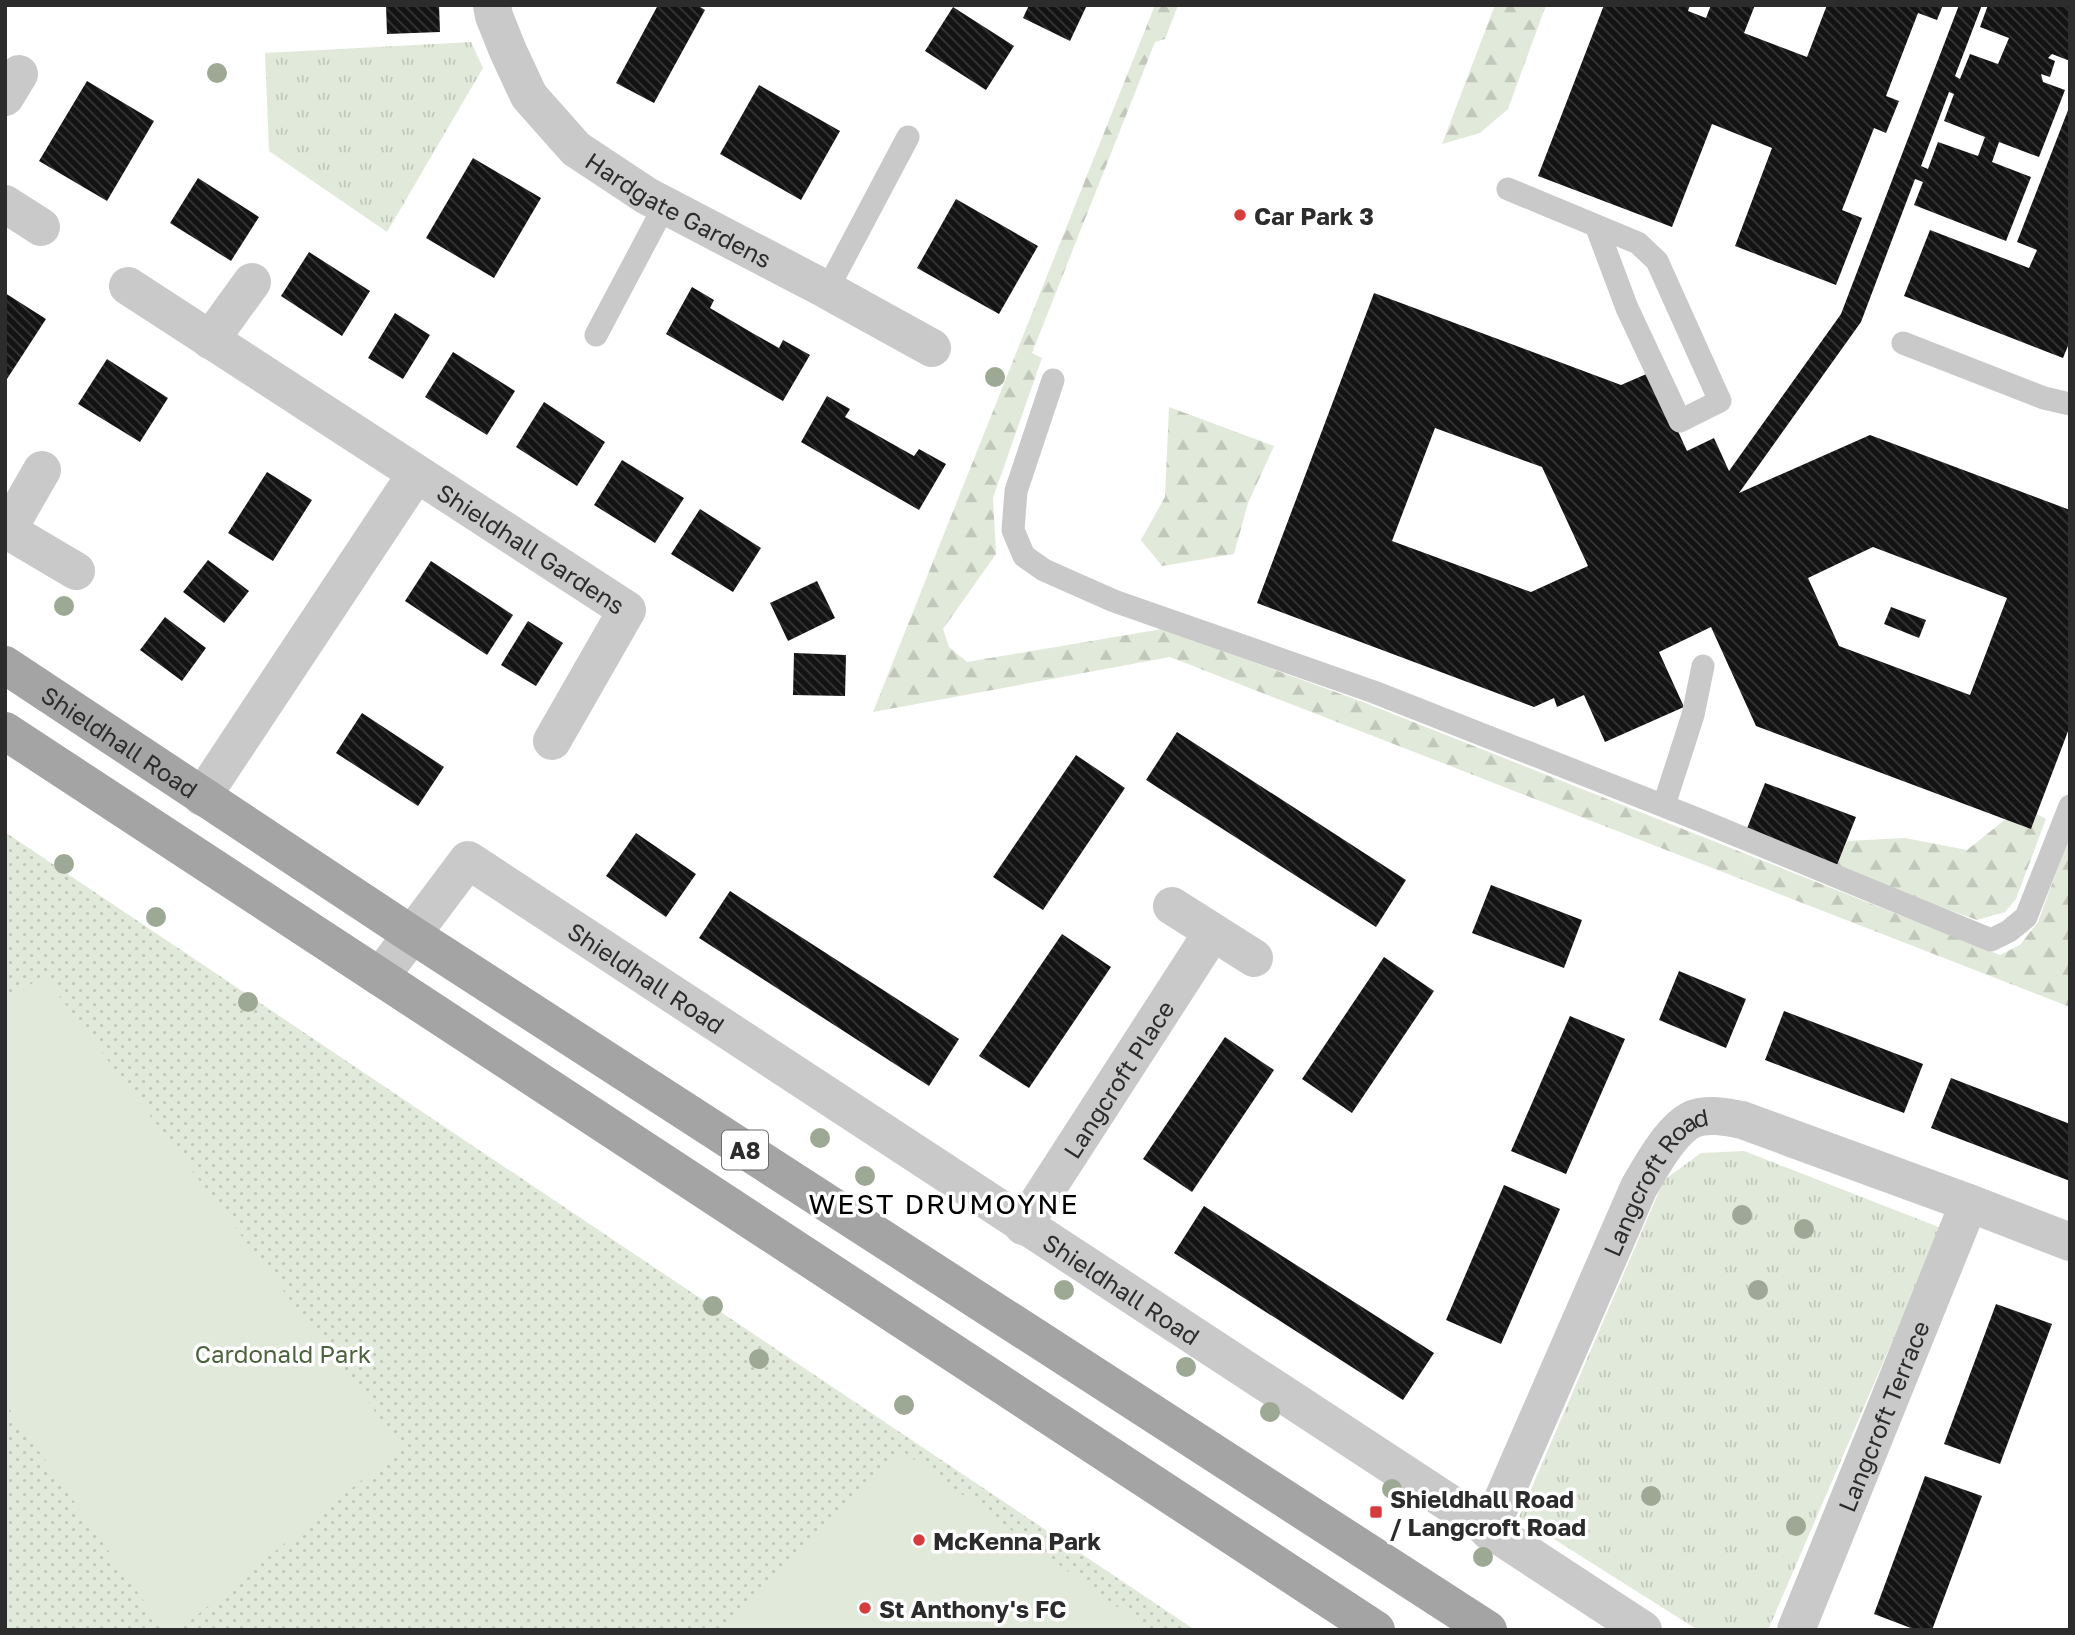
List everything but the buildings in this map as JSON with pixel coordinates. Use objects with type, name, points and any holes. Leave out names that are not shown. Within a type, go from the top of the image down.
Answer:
[{"type":"main road","name":"Shieldhall Road","points":[[5,665],[411,934],[1488,1630]]},
{"type":"main road","name":"A8","points":[[5,732],[1376,1630]]},
{"type":"street","name":"Hardgate Gardens","points":[[492,5],[508,51],[529,96],[576,149],[665,205],[932,348]]},
{"type":"street","points":[[5,204],[41,227]]},
{"type":"street","points":[[210,340],[252,282]]},
{"type":"street","name":"Shieldhall Gardens","points":[[128,286],[627,610],[552,741]]},
{"type":"street","points":[[42,470],[6,530],[76,571]]},
{"type":"street","name":"Shieldhall Gardens","points":[[202,797],[416,474]]},
{"type":"street","name":"Shieldhall Road","points":[[380,977],[468,860],[1643,1630]]},
{"type":"street","points":[[1172,905],[1254,958]]},
{"type":"street","name":"Langcroft Place","points":[[1023,1226],[1212,933]]},
{"type":"street","name":"Langcroft Road","points":[[1489,1531],[1639,1187],[1665,1144],[1693,1119],[1717,1116],[1742,1120],[2070,1242]]},
{"type":"street","name":"Langcroft Terrace","points":[[1796,1630],[1969,1203]]},
{"type":"lane","points":[[827,290],[908,137]]},
{"type":"lane","points":[[1508,188],[1597,228],[1638,243],[1657,261],[1720,401],[1680,421],[1627,308],[1597,228]]},
{"type":"lane","points":[[596,335],[665,205]]},
{"type":"lane","points":[[1903,343],[2044,398],[2070,404]]},
{"type":"lane","points":[[1054,380],[1016,491],[1013,530],[1024,556],[1044,570],[1114,601],[1374,692],[1664,805],[1991,940],[2009,932],[2026,918],[2070,806]]},
{"type":"lane","points":[[1664,805],[1693,715],[1703,666]]},
{"type":"green space","points":[[1155,5],[1178,5],[1165,39],[1155,42],[1032,353],[1042,358],[993,498],[996,554],[943,629],[949,647],[967,662],[1162,629],[1363,702],[2000,955],[2020,945],[2038,922],[2070,835],[2070,1007],[1170,657],[873,712]]},
{"type":"green space","points":[[1495,5],[1546,5],[1508,109],[1480,133],[1442,144]]},
{"type":"green space","points":[[471,42],[483,68],[387,232],[269,151],[265,53]]},
{"type":"green space","points":[[1169,407],[1274,446],[1248,503],[1234,554],[1162,566],[1141,540],[1165,497]]},
{"type":"green space","points":[[2037,814],[2046,819],[2016,899],[2005,912],[1977,920],[1848,874],[1837,865],[1847,841],[1905,838],[1967,850],[2006,819],[2031,829]]},
{"type":"green space","name":"Cardonald Park","points":[[5,832],[1195,1630],[5,1630]]},
{"type":"green space","points":[[43,975],[402,1447],[179,1630],[164,1630],[5,1403],[5,1004]]},
{"type":"green space","points":[[1744,1151],[1941,1228],[1768,1630],[1698,1630],[1519,1517],[1664,1180],[1701,1153]]},
{"type":"green space","name":"McKenna Park","points":[[901,1450],[1149,1630],[724,1630]]},
{"type":"place","name":"Car Park 3","points":[[1240,215]]},
{"type":"place","name":"Shieldhall Road / Langcroft Road","points":[[1376,1512]]},
{"type":"place","name":"McKenna Park","points":[[919,1540]]},
{"type":"place","name":"St Anthony's FC","points":[[865,1608]]},
{"type":"district","name":"WEST DRUMOYNE","points":[[944,1203]]}]
